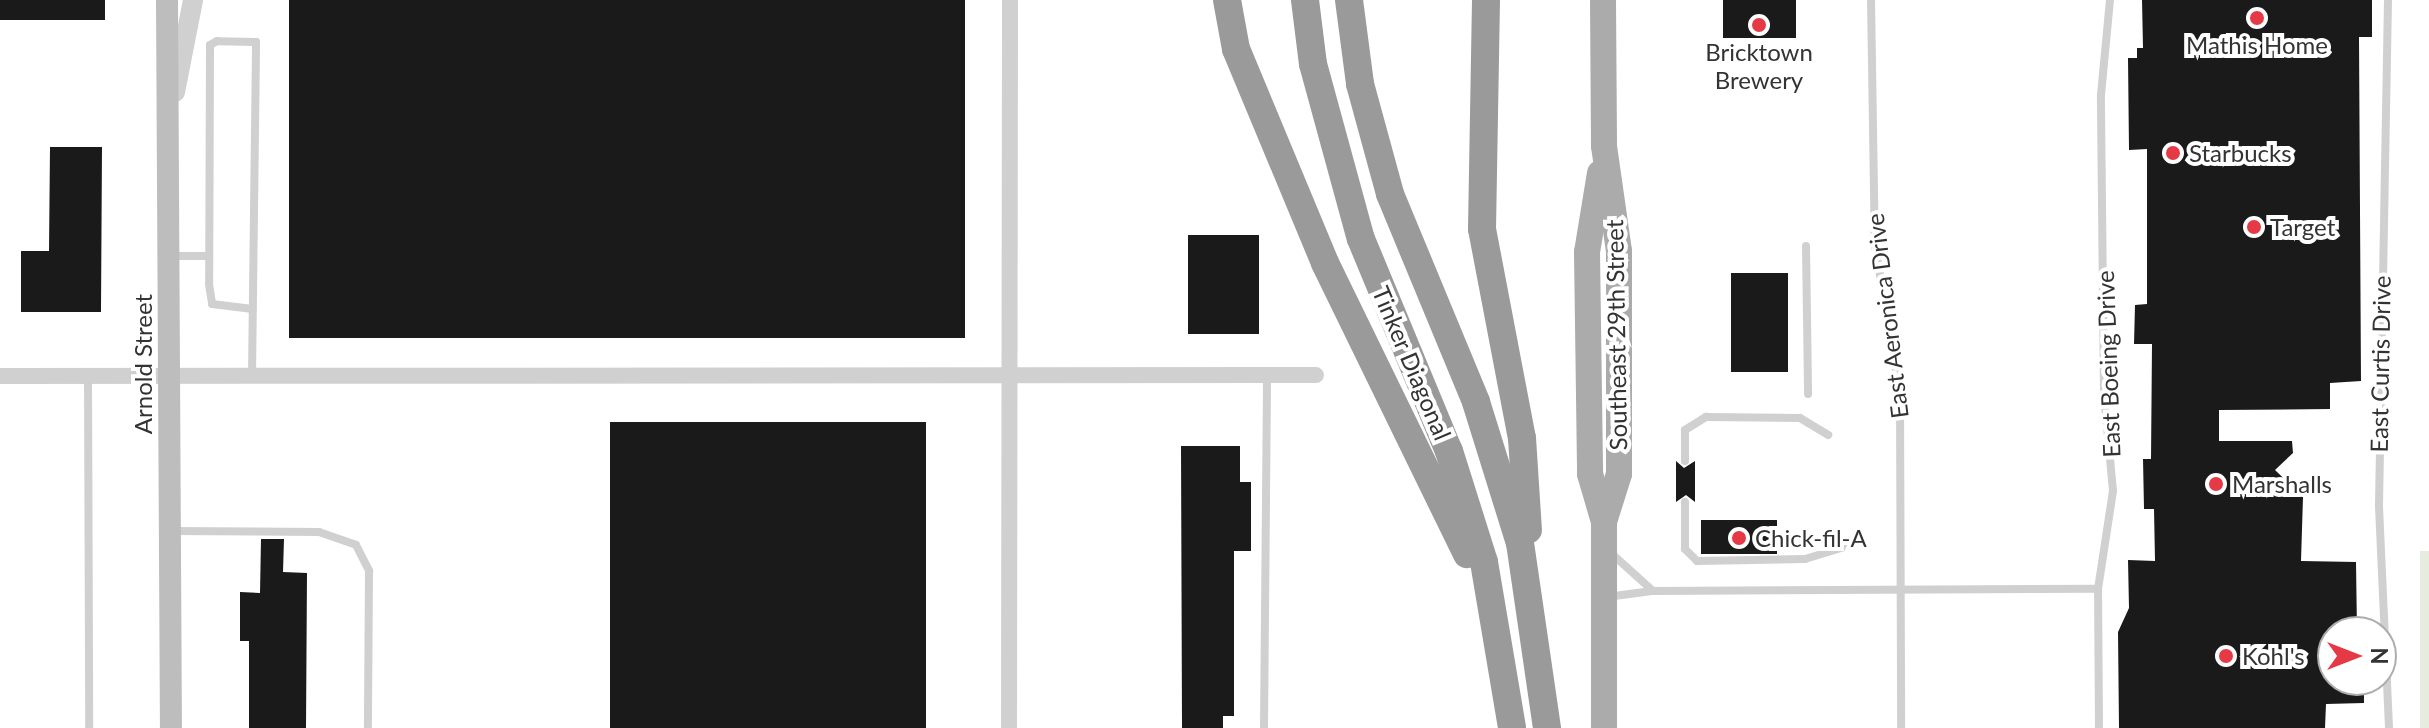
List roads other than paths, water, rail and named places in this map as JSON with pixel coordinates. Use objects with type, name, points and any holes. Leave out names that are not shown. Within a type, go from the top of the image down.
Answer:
[{"type":"highway","points":[[1210,0],[1236,49],[1325,263],[1496,612]]},
{"type":"highway","points":[[1227,0],[1236,49]]},
{"type":"highway","name":"Tinker Diagonal","points":[[1305,0],[1313,64],[1361,239],[1449,451],[1496,612],[1512,728]]},
{"type":"highway","name":"Tinker Diagonal","points":[[1349,0],[1374,141],[1488,437],[1534,606],[1547,728]]},
{"type":"highway","points":[[1486,0],[1482,229],[1522,438],[1534,606]]},
{"type":"main road","name":"Arnold Street","points":[[167,0],[171,728]]},
{"type":"main road","name":"Southeast 29th Street","points":[[1603,0],[1604,146],[1587,252],[1590,474],[1603,534],[1604,728]]},
{"type":"street","points":[[167,147],[193,0]]},
{"type":"street","points":[[1009,728],[1010,0]]},
{"type":"street","points":[[0,376],[1316,375]]},
{"type":"lane","name":"East Aeronica Drive","points":[[1871,0],[1875,245],[1900,395],[1901,728]]},
{"type":"lane","name":"East Boeing Drive","points":[[2099,728],[2098,589],[2113,491],[2104,394],[2101,95],[2110,0]]},
{"type":"lane","name":"East Curtis Drive","points":[[2388,0],[2379,507],[2389,728]]},
{"type":"lane","points":[[252,377],[253,309],[252,39],[210,45],[209,256],[212,304],[253,309]]},
{"type":"lane","points":[[1806,246],[1808,394]]},
{"type":"lane","points":[[168,256],[209,256]]},
{"type":"lane","points":[[1264,728],[1267,375]]},
{"type":"lane","points":[[88,376],[89,728]]},
{"type":"lane","points":[[1685,461],[1685,430],[1706,417],[1800,418],[1828,435]]},
{"type":"lane","points":[[1685,502],[1685,549],[1697,561],[1805,559],[1851,545]]},
{"type":"lane","points":[[170,531],[319,532],[356,545],[369,571],[368,728]]},
{"type":"lane","points":[[1603,534],[1652,591]]},
{"type":"lane","points":[[1604,597],[1652,591],[2098,589]]},
{"type":"place","name":"Mathis Home","points":[[2257,18]]},
{"type":"place","name":"Bricktown Brewery","points":[[1759,25]]},
{"type":"place","name":"Starbucks","points":[[2173,153]]},
{"type":"place","name":"Target","points":[[2254,227]]},
{"type":"place","name":"Marshalls","points":[[2216,484]]},
{"type":"place","name":"Chick-fil-A","points":[[1739,538]]},
{"type":"place","name":"Kohl's","points":[[2226,656]]}]
